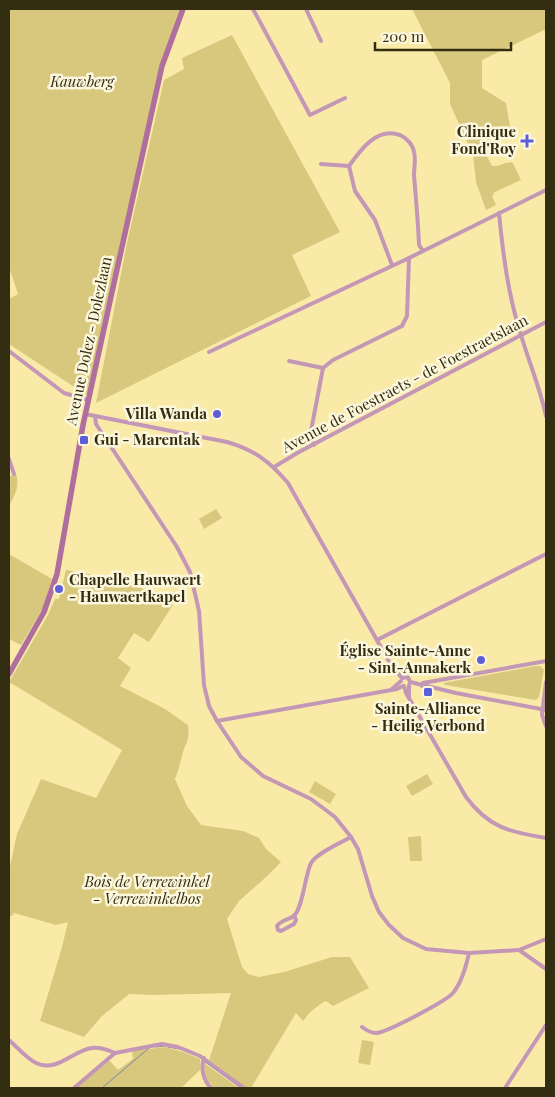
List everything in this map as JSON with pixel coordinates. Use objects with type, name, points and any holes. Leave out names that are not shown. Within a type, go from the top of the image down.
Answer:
[{"type":"street","name":"Avenue Dolez - Dolezlaan","points":[[9,671],[44,612],[53,591],[61,557],[85,414],[162,66],[183,9]]},
{"type":"street","points":[[253,9],[310,115],[345,98]]},
{"type":"street","points":[[306,9],[321,41]]},
{"type":"street","points":[[392,266],[375,220],[355,191],[349,166],[361,148],[378,136],[392,132],[404,137],[412,146],[415,154],[414,173],[419,245],[423,251]]},
{"type":"street","points":[[321,164],[349,166]]},
{"type":"street","points":[[209,352],[409,258],[546,190]]},
{"type":"street","points":[[499,213],[507,278],[521,335],[538,384],[546,416]]},
{"type":"street","points":[[314,445],[310,436],[323,368],[333,360],[402,326],[407,316],[409,258]]},
{"type":"street","name":"Avenue de Foestraets - de Foestraetslaan","points":[[274,467],[546,322]]},
{"type":"street","points":[[9,351],[64,392],[88,400]]},
{"type":"street","points":[[289,361],[323,368]]},
{"type":"street","points":[[85,414],[234,444],[254,452],[274,467],[288,483],[466,797],[477,812],[492,824],[518,833],[546,838]]},
{"type":"street","points":[[95,416],[96,424],[177,548],[190,572],[199,611],[204,684],[209,706],[241,757],[263,776],[311,799],[335,818],[351,837],[358,849],[379,912],[388,926],[404,938],[426,949],[469,953],[519,950],[546,939]]},
{"type":"street","points":[[9,459],[14,474]]},
{"type":"street","points":[[377,640],[546,554]]},
{"type":"street","points":[[422,686],[423,683],[546,661]]},
{"type":"street","points":[[392,688],[408,677],[410,684],[409,696]]},
{"type":"street","points":[[546,682],[542,716],[546,726]]},
{"type":"street","points":[[217,720],[410,684],[544,710]]},
{"type":"street","points":[[294,915],[296,920],[294,924],[281,931],[278,930],[277,926],[279,923],[294,915],[300,903],[311,864],[317,857],[351,837]]},
{"type":"street","points":[[519,950],[546,968]]},
{"type":"street","points":[[362,1028],[368,1032],[377,1033],[399,1024],[444,1000],[452,994],[461,979],[469,953]]},
{"type":"street","points":[[505,1088],[546,1025]]},
{"type":"street","points":[[9,1040],[34,1061],[46,1065],[56,1064],[90,1048],[100,1048],[115,1053],[162,1044],[178,1047],[204,1058],[244,1088]]},
{"type":"street","points":[[74,1088],[115,1053]]},
{"type":"street","points":[[204,1058],[203,1070],[205,1080],[211,1088]]},
{"type":"green space","name":"Kauwberg","points":[[9,9],[181,9],[163,57],[88,396],[9,344],[9,299],[18,294],[9,267]]},
{"type":"green space","points":[[412,9],[546,9],[546,33],[544,30],[482,60],[482,88],[506,103],[510,126],[509,131],[482,143],[482,147],[492,166],[513,163],[521,180],[493,193],[494,195],[492,196],[496,205],[486,210],[476,182],[473,155],[450,104],[450,83]]},
{"type":"green space","points":[[232,35],[340,232],[292,255],[311,296],[96,403],[127,243],[164,80],[184,69],[182,58]]},
{"type":"green space","points":[[16,474],[17,486],[9,506],[9,477]]},
{"type":"green space","points":[[216,509],[222,518],[204,529],[199,519]]},
{"type":"green space","points":[[9,554],[52,579],[43,608],[21,645],[9,639]]},
{"type":"green space","name":"Bois de Verrewinkel - Verrewinkelbos","points":[[66,570],[128,581],[173,605],[149,642],[134,633],[118,658],[131,668],[120,686],[165,709],[188,725],[188,738],[175,779],[187,806],[201,825],[243,831],[259,838],[266,849],[281,862],[239,901],[227,919],[242,967],[248,974],[259,977],[284,972],[332,957],[350,957],[369,988],[333,1006],[326,1001],[313,1010],[303,1021],[296,1013],[251,1088],[246,1088],[209,1060],[231,993],[129,994],[101,1017],[84,1037],[40,1021],[68,922],[56,925],[14,913],[12,916],[9,916],[9,871],[17,834],[41,779],[96,798],[122,750],[9,682],[48,615],[55,599],[59,599]]},
{"type":"green space","points":[[540,666],[544,670],[539,697],[536,700],[445,685],[443,683]]},
{"type":"green space","points":[[427,774],[433,784],[412,796],[406,786]]},
{"type":"green space","points":[[315,781],[336,794],[330,804],[309,792]]},
{"type":"green space","points":[[421,836],[422,861],[410,861],[408,837]]},
{"type":"green space","points":[[362,1040],[374,1042],[370,1065],[358,1063]]},
{"type":"green space","points":[[165,1047],[200,1059],[200,1070],[181,1088],[75,1088],[108,1059],[118,1070],[133,1059],[132,1051]]},
{"type":"green space","points":[[205,1064],[239,1088],[214,1088],[206,1078]]},
{"type":"waterway","points":[[156,1047],[164,1046]]},
{"type":"waterway","points":[[168,1047],[179,1049]]},
{"type":"waterway","points":[[102,1088],[149,1048]]},
{"type":"waterway","points":[[205,1062],[241,1088]]},
{"type":"place","name":"Clinique Fond'Roy","points":[[527,141]]},
{"type":"place","name":"Villa Wanda","points":[[217,414]]},
{"type":"place","name":"Gui - Marentak","points":[[84,440]]},
{"type":"place","name":"Chapelle Hauwaert - Hauwaertkapel","points":[[59,589]]},
{"type":"place","name":"Église Sainte-Anne - Sint-Annakerk","points":[[481,660]]},
{"type":"place","name":"Sainte-Alliance - Heilig Verbond","points":[[428,692]]}]
